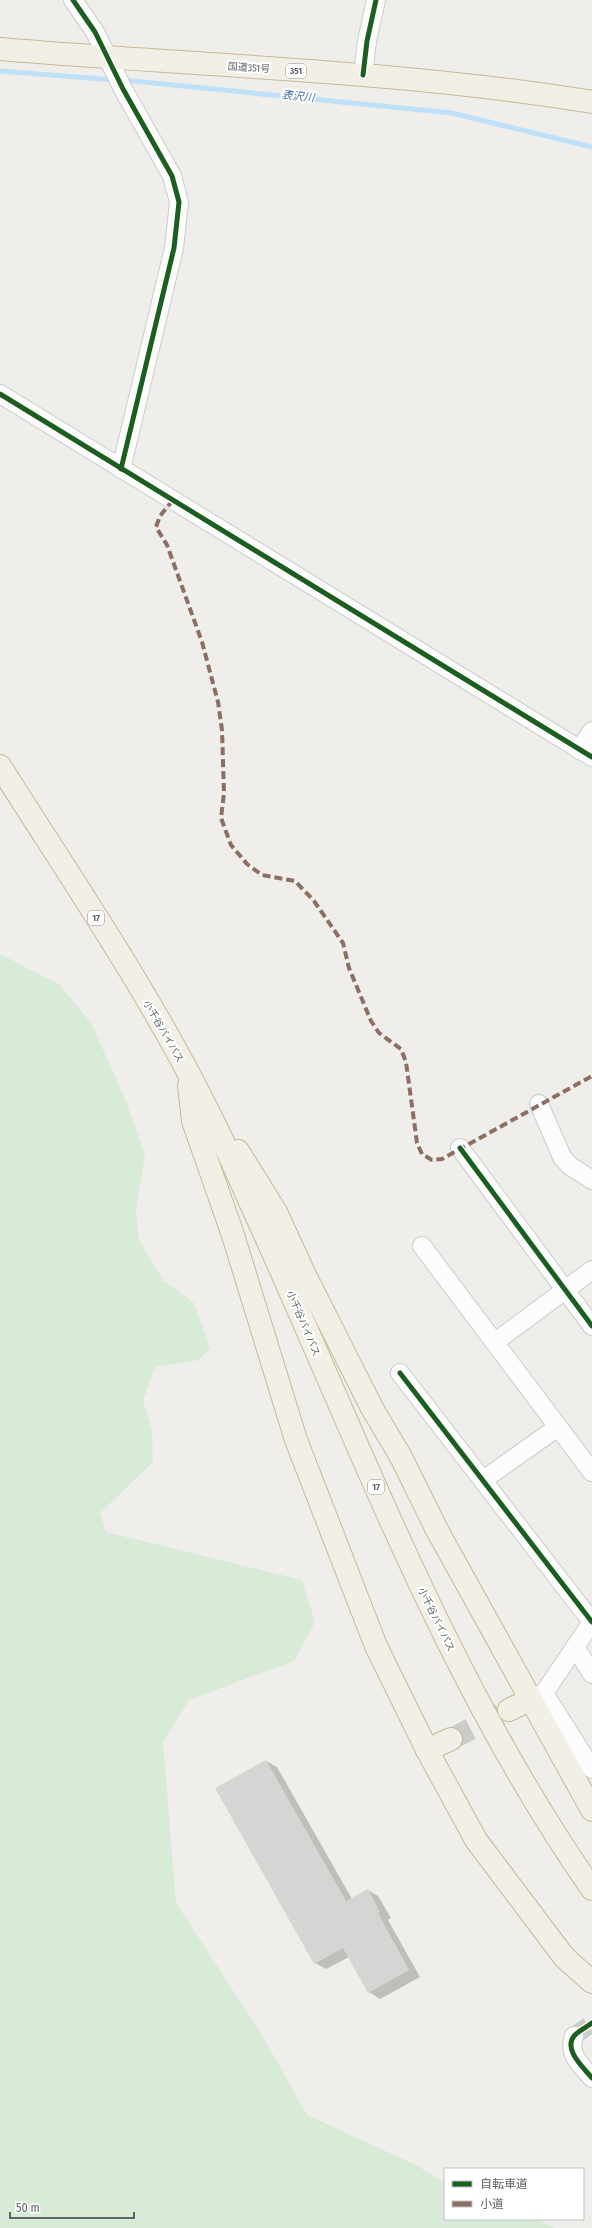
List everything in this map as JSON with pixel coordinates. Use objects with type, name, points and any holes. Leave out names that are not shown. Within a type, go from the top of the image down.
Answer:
[{"type":"highway","name":"国道351号","points":[[0,49],[116,74],[362,76],[491,88],[592,102]]},
{"type":"highway","name":"小千谷バイパス","points":[[0,766],[133,977],[205,1105],[274,1255],[404,1552],[466,1678],[517,1770],[592,1889]]},
{"type":"highway","points":[[187,1071],[193,1121],[233,1235],[296,1440],[376,1646],[427,1750],[476,1840],[564,1957],[592,1982]]},
{"type":"highway","points":[[205,1105],[253,1173],[276,1212],[304,1273],[372,1408],[401,1457],[437,1530],[538,1696],[592,1810]]},
{"type":"highway","points":[[509,1710],[538,1696]]},
{"type":"highway","points":[[427,1750],[451,1739]]},
{"type":"street","points":[[73,0],[95,32],[116,74],[172,176],[179,202],[174,248],[122,469]]},
{"type":"street","points":[[362,76],[367,41],[376,0]]},
{"type":"street","points":[[0,394],[586,753],[592,731]]},
{"type":"street","points":[[539,1104],[562,1157],[570,1166],[592,1180]]},
{"type":"street","points":[[460,1148],[592,1326]]},
{"type":"street","points":[[422,1246],[592,1472]]},
{"type":"street","points":[[494,1342],[592,1270]]},
{"type":"street","points":[[400,1373],[592,1622],[538,1696],[592,1769]]},
{"type":"street","points":[[483,1480],[558,1427]]},
{"type":"street","points":[[575,1647],[592,1674]]},
{"type":"street","points":[[574,2036],[570,2045],[573,2054],[592,2078]]},
{"type":"green space","points":[[0,954],[60,985],[91,1023],[124,1096],[145,1155],[136,1210],[139,1240],[163,1280],[194,1303],[210,1348],[199,1360],[155,1367],[143,1400],[152,1431],[153,1462],[100,1513],[106,1532],[302,1580],[315,1622],[294,1661],[189,1700],[163,1741],[176,1903],[262,2035],[307,2115],[416,2165],[444,2182],[444,2220],[538,2220],[556,2228],[0,2228]]},
{"type":"building","points":[[266,1760],[346,1901],[368,1889],[380,1912],[378,1913],[409,1970],[368,1993],[343,1948],[314,1964],[215,1788]]},
{"type":"waterway","name":"表沢川","points":[[0,71],[115,80]]},
{"type":"waterway","name":"表沢川","points":[[123,80],[452,113],[592,147]]},
{"type":"tunnel","points":[[451,1739],[505,1712]]},
{"type":"tunnel","points":[[574,2036],[592,2023]]},
{"type":"marked path","points":[[173,500],[160,516],[156,527],[167,545],[202,642],[218,702],[222,730],[224,793],[221,818],[231,845],[247,864],[262,875],[295,881],[314,901],[343,943],[349,968],[371,1021],[379,1033],[401,1049],[406,1062],[417,1143],[422,1154],[432,1160],[442,1159],[592,1076]]},
{"type":"cycle path","points":[[73,0],[95,32],[123,89],[172,176],[179,202],[174,248],[121,469]]},
{"type":"cycle path","points":[[363,75],[367,41],[376,0]]},
{"type":"cycle path","points":[[0,394],[592,757]]},
{"type":"cycle path","points":[[460,1148],[592,1326]]},
{"type":"cycle path","points":[[400,1373],[592,1622]]},
{"type":"cycle path","points":[[592,2023],[578,2032],[571,2041],[573,2053],[592,2078]]}]
